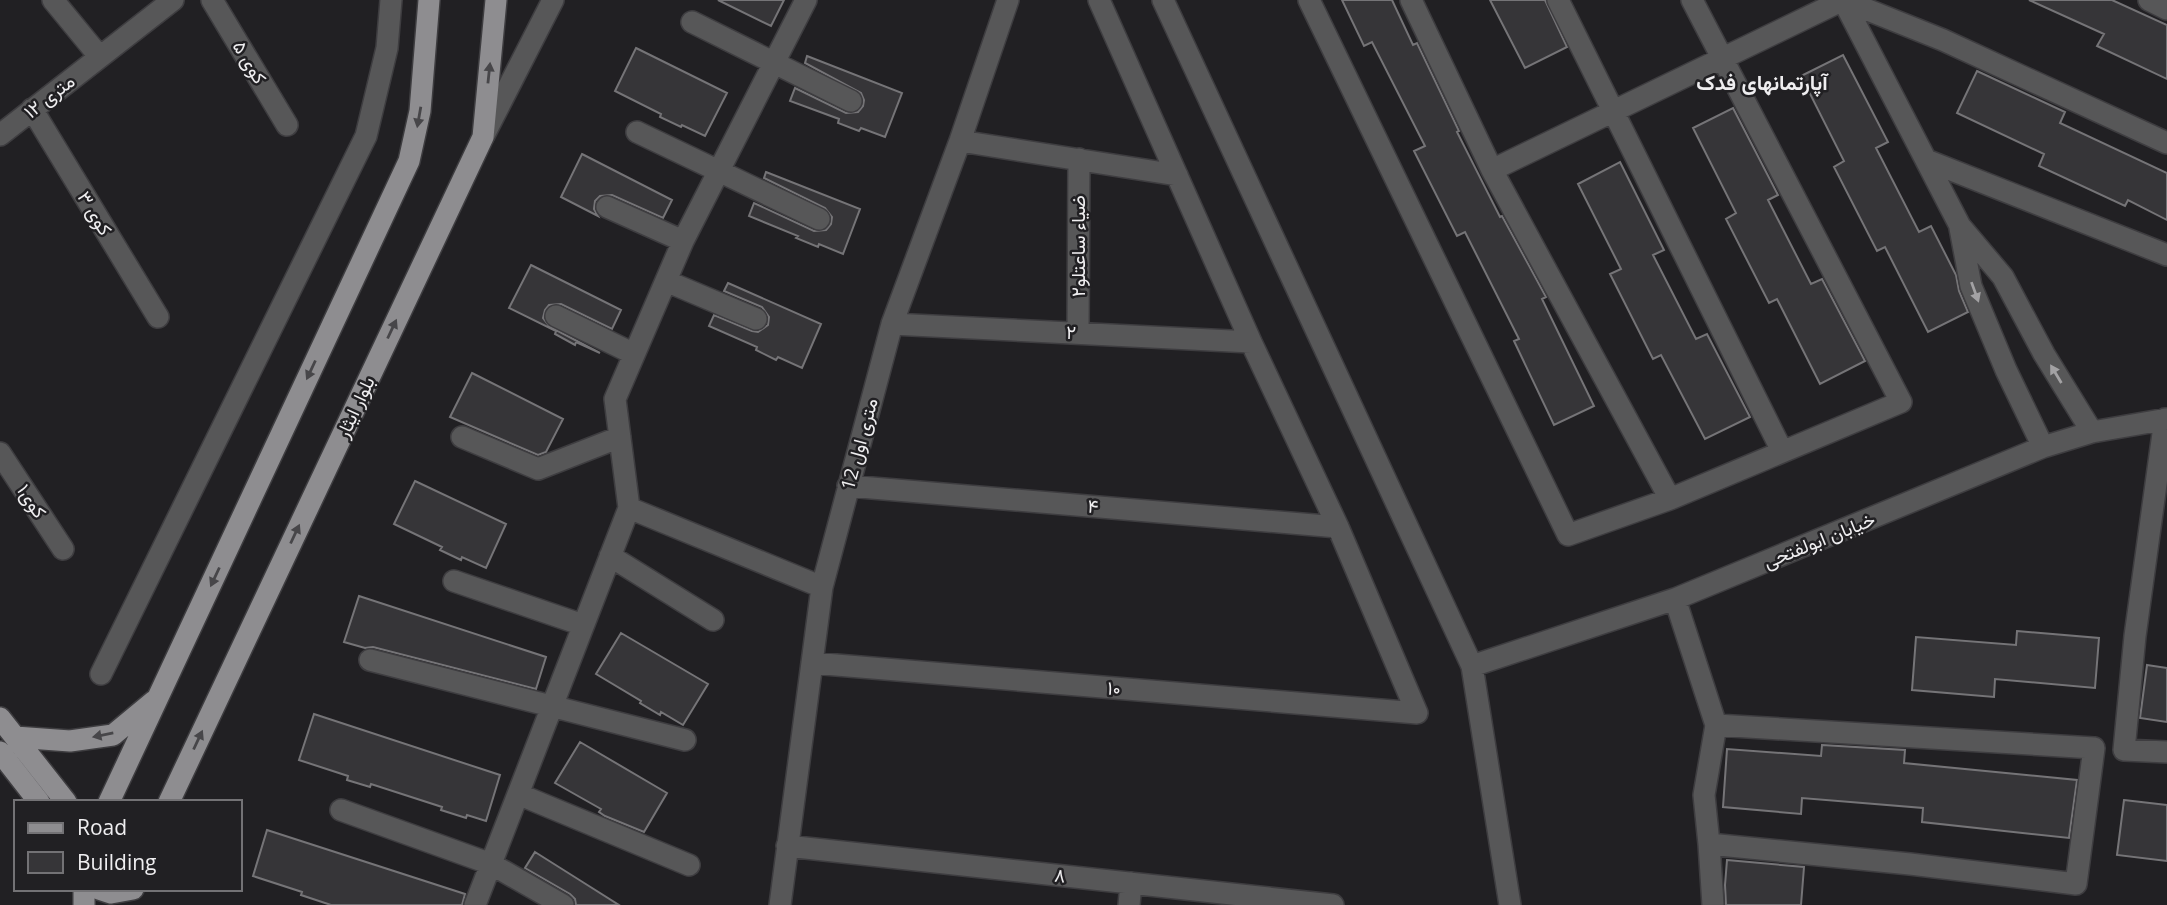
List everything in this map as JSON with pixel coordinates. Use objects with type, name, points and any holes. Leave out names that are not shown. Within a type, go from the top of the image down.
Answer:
[{"type":"main road","points":[[110,800],[409,161],[421,111],[429,0]]},
{"type":"main road","name":"بلوار ایثار","points":[[170,800],[483,137],[496,0]]},
{"type":"main road","points":[[5,750],[113,735],[158,698]]},
{"type":"main road","points":[[0,718],[5,750],[38,800]]},
{"type":"main road","points":[[5,750],[64,800]]},
{"type":"main road","points":[[105,891],[131,895]]},
{"type":"street","points":[[53,0],[99,57]]},
{"type":"street","name":"۱۲ متری","points":[[0,135],[173,0]]},
{"type":"street","name":"کوی ۵","points":[[212,0],[287,125]]},
{"type":"street","points":[[101,674],[366,136],[387,48],[391,0]]},
{"type":"street","points":[[483,137],[553,0]]},
{"type":"street","points":[[475,905],[629,508],[615,399],[683,241],[806,0]]},
{"type":"street","name":"12 متری اول","points":[[780,905],[822,587],[892,324],[960,141],[1008,0]]},
{"type":"street","points":[[1099,0],[1251,342],[1338,527]]},
{"type":"street","points":[[1163,0],[1472,666],[1510,905]]},
{"type":"street","points":[[1309,0],[1568,535],[1670,499],[1901,402],[1692,0]]},
{"type":"street","points":[[1411,0],[1492,170],[1670,499]]},
{"type":"street","points":[[1558,0],[1782,451]]},
{"type":"street","points":[[1492,170],[1843,0],[1943,40],[2167,144]]},
{"type":"street","points":[[1843,0],[1960,226],[2003,277],[2044,354],[2092,432]]},
{"type":"street","points":[[2149,0],[2167,9]]},
{"type":"street","points":[[692,22],[851,102]]},
{"type":"street","name":"کوی ۳","points":[[32,109],[158,317]]},
{"type":"street","points":[[637,132],[819,219]]},
{"type":"street","points":[[960,141],[1177,175]]},
{"type":"street","name":"ضیاء ساعتلو۲","points":[[1078,333],[1079,159]]},
{"type":"street","points":[[1926,160],[2167,255]]},
{"type":"street","points":[[607,207],[683,241]]},
{"type":"street","points":[[1960,226],[1971,286],[2006,370],[2043,447]]},
{"type":"street","points":[[666,281],[756,319]]},
{"type":"street","points":[[556,316],[634,354]]},
{"type":"street","name":"۲","points":[[892,324],[1251,342]]},
{"type":"street","points":[[2166,419],[2134,636],[2124,750],[2167,752]]},
{"type":"street","name":"خیابان ابولفتحی","points":[[1472,666],[1675,599],[2043,447],[2092,432],[2166,419]]},
{"type":"street","points":[[462,437],[538,469],[620,436]]},
{"type":"street","name":"کوی۱","points":[[0,453],[63,549]]},
{"type":"street","name":"۴","points":[[848,486],[1338,527]]},
{"type":"street","points":[[629,508],[822,587]]},
{"type":"street","name":"۱۰","points":[[811,663],[1417,713],[1338,527]]},
{"type":"street","points":[[610,556],[713,620]]},
{"type":"street","points":[[454,582],[583,625]]},
{"type":"street","points":[[1675,599],[1716,725],[1703,795],[1713,905]]},
{"type":"street","points":[[370,660],[685,740]]},
{"type":"street","points":[[1709,844],[2076,884],[2094,748],[1716,725]]},
{"type":"street","points":[[518,794],[689,865]]},
{"type":"street","points":[[341,810],[491,864],[563,905]]},
{"type":"street","name":"۸","points":[[787,846],[1333,905]]},
{"type":"street","points":[[1129,905],[1131,883]]},
{"type":"building","points":[[718,0],[784,0],[771,26]]},
{"type":"building","points":[[1342,0],[1392,0],[1413,45],[1417,43],[1459,131],[1457,132],[1500,217],[1502,216],[1546,297],[1542,299],[1594,406],[1554,425],[1514,341],[1519,339],[1465,232],[1457,236],[1414,151],[1425,146],[1372,42],[1364,46]]},
{"type":"building","points":[[1490,0],[1545,0],[1567,47],[1525,68]]},
{"type":"building","points":[[2029,0],[2112,0],[2167,25],[2167,79],[2097,46],[2104,34]]},
{"type":"building","points":[[636,48],[727,93],[705,136],[660,117],[661,114],[615,91]]},
{"type":"building","points":[[1843,55],[1888,142],[1876,148],[1919,232],[1931,226],[1956,275],[1968,312],[1928,332],[1885,247],[1877,251],[1834,167],[1844,161],[1801,76]]},
{"type":"building","points":[[807,56],[902,93],[885,137],[861,128],[859,131],[838,123],[839,119],[790,101],[795,88],[846,113],[858,112],[863,106],[861,93],[805,63]]},
{"type":"building","points":[[1977,71],[2065,112],[2060,123],[2167,173],[2167,220],[2128,200],[2125,206],[2039,166],[2044,154],[1957,113]]},
{"type":"building","points":[[1733,108],[1778,195],[1768,200],[1811,284],[1822,279],[1865,361],[1820,384],[1777,299],[1769,303],[1726,219],[1736,213],[1693,128]]},
{"type":"building","points":[[582,154],[672,200],[663,218],[612,195],[600,196],[595,201],[594,209],[598,216],[561,197]]},
{"type":"building","points":[[1620,162],[1664,250],[1653,255],[1696,339],[1707,334],[1750,417],[1705,439],[1661,355],[1653,359],[1610,274],[1621,269],[1578,184]]},
{"type":"building","points":[[766,172],[860,209],[843,254],[819,244],[818,247],[749,216],[754,203],[814,231],[826,230],[831,224],[832,217],[825,208],[764,178]]},
{"type":"building","points":[[531,265],[621,310],[612,329],[561,304],[549,305],[545,310],[543,318],[550,327],[600,353],[576,342],[575,345],[555,334],[556,331],[509,308]]},
{"type":"building","points":[[728,283],[821,324],[802,368],[778,357],[776,360],[756,350],[757,347],[709,326],[714,315],[752,331],[758,332],[768,325],[769,317],[762,307],[724,291]]},
{"type":"building","points":[[472,373],[563,419],[546,452],[538,455],[450,417]]},
{"type":"building","points":[[415,481],[506,524],[486,568],[440,550],[442,547],[394,524]]},
{"type":"building","points":[[359,596],[546,657],[536,689],[344,642]]},
{"type":"building","points":[[2017,631],[2099,638],[2095,688],[1995,679],[1994,697],[1912,690],[1916,637],[2016,645]]},
{"type":"building","points":[[621,633],[708,684],[683,725],[661,712],[660,715],[596,674]]},
{"type":"building","points":[[2147,665],[2167,668],[2167,722],[2140,718]]},
{"type":"building","points":[[314,714],[500,775],[486,821],[441,810],[442,807],[371,784],[370,787],[347,780],[348,776],[299,760]]},
{"type":"building","points":[[580,742],[667,793],[644,832],[605,816],[599,812],[601,809],[555,783]]},
{"type":"building","points":[[1822,745],[1905,750],[1904,763],[2077,780],[2069,838],[1922,822],[1923,808],[1802,798],[1801,814],[1723,807],[1727,749],[1821,756]]},
{"type":"building","points":[[2124,800],[2167,805],[2167,861],[2117,855]]},
{"type":"building","points":[[267,830],[465,894],[462,905],[331,905],[301,895],[302,892],[253,876]]},
{"type":"building","points":[[535,852],[619,905],[576,905],[570,894],[525,868]]},
{"type":"building","points":[[1727,860],[1804,867],[1801,905],[1726,905]]},
{"type":"district","name":"آپارتمانهای فدک","points":[[1762,83]]}]
